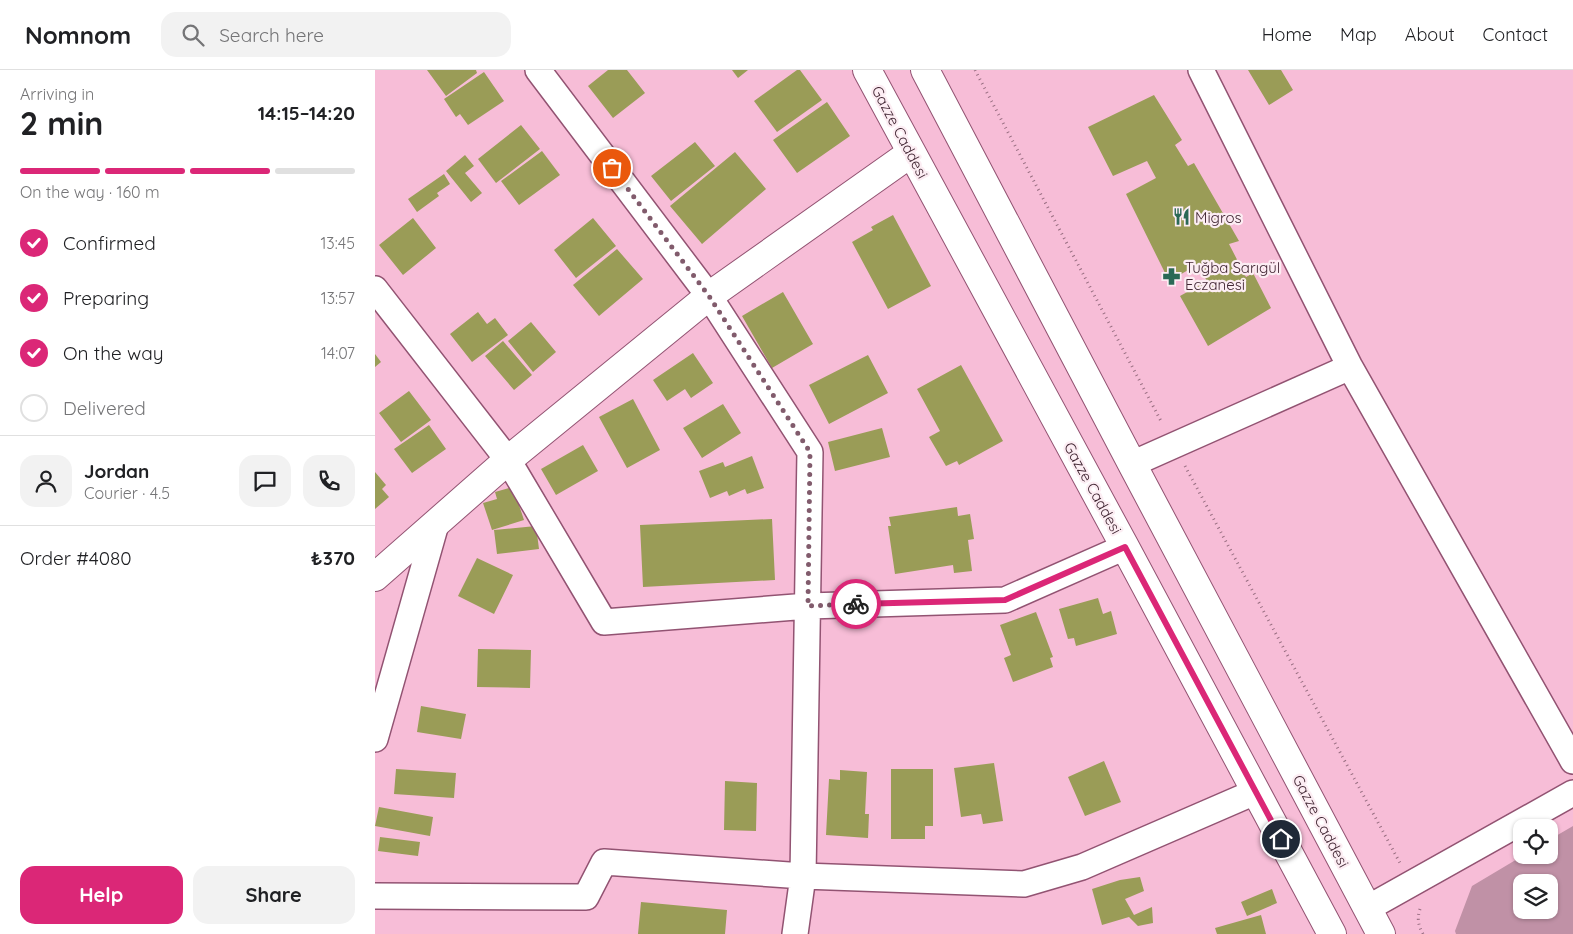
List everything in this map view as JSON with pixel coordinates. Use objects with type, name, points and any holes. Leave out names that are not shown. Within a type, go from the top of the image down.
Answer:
[{"type":"main road","name":"Gazze Caddesi","points":[[867,70],[1332,934]]},
{"type":"main road","name":"Gazze Caddesi","points":[[925,70],[1381,934]]},
{"type":"main road","points":[[375,577],[508,460],[709,296],[911,153]]},
{"type":"street","points":[[538,70],[709,296],[810,452],[803,876],[795,934]]},
{"type":"street","points":[[1201,70],[1350,367],[1573,761]]},
{"type":"street","points":[[375,289],[508,460],[604,622],[808,606],[1005,600],[1125,547]]},
{"type":"street","points":[[1132,464],[1350,367]]},
{"type":"street","points":[[375,739],[436,524]]},
{"type":"street","points":[[375,896],[587,897],[604,862],[803,876],[1025,884],[1082,867],[1255,792]]},
{"type":"street","points":[[1368,908],[1573,793]]},
{"type":"path","points":[[975,70],[1174,445],[1412,884],[1422,905],[1417,916],[1419,927],[1423,934]]},
{"type":"shaded area","points":[[1573,826],[1573,934],[1456,934],[1455,931],[1472,886],[1513,862],[1513,864],[1558,864],[1558,835]]},
{"type":"building","points":[[427,70],[476,70],[477,73],[446,96]]},
{"type":"building","points":[[608,70],[627,70],[645,93],[613,118],[588,86]]},
{"type":"building","points":[[732,70],[748,70],[738,78]]},
{"type":"building","points":[[797,70],[800,70],[822,100],[777,132],[754,101]]},
{"type":"building","points":[[1248,70],[1281,70],[1293,90],[1269,105]]},
{"type":"building","points":[[484,72],[504,101],[468,125],[460,114],[456,117],[444,99]]},
{"type":"building","name":"Migros","points":[[1154,95],[1182,140],[1175,145],[1188,166],[1194,163],[1239,241],[1229,244],[1246,277],[1253,273],[1271,308],[1208,346],[1180,296],[1207,281],[1197,265],[1169,281],[1126,194],[1156,178],[1147,161],[1113,176],[1088,127]]},
{"type":"building","points":[[827,102],[850,136],[797,173],[773,140]]},
{"type":"building","points":[[521,125],[540,149],[496,183],[478,159]]},
{"type":"building","points":[[695,142],[715,166],[671,201],[651,176]]},
{"type":"building","points":[[542,151],[560,175],[519,205],[501,181]]},
{"type":"building","points":[[735,152],[766,189],[702,244],[670,206]]},
{"type":"building","points":[[465,155],[474,166],[465,173],[482,193],[471,202],[446,171]]},
{"type":"building","points":[[444,174],[450,184],[437,193],[439,196],[417,212],[408,199]]},
{"type":"building","points":[[893,215],[931,286],[888,309],[852,242],[873,230],[871,227]]},
{"type":"building","points":[[413,218],[436,248],[403,275],[379,245]]},
{"type":"building","points":[[593,218],[616,246],[576,278],[554,250]]},
{"type":"building","points":[[617,249],[643,279],[599,316],[573,285]]},
{"type":"building","points":[[783,292],[813,344],[772,368],[742,316]]},
{"type":"building","points":[[478,312],[487,324],[495,318],[508,335],[472,362],[450,334]]},
{"type":"building","points":[[531,322],[556,352],[533,372],[508,341]]},
{"type":"building","points":[[503,341],[532,375],[514,390],[485,356]]},
{"type":"building","points":[[693,353],[713,383],[691,398],[685,389],[667,401],[653,380]]},
{"type":"building","points":[[375,354],[381,362],[375,367]]},
{"type":"building","points":[[868,355],[888,393],[829,424],[809,385]]},
{"type":"building","points":[[961,365],[1003,441],[959,465],[957,461],[946,466],[929,437],[940,431],[917,389]]},
{"type":"building","points":[[409,391],[431,420],[401,442],[379,413]]},
{"type":"building","points":[[633,399],[660,450],[627,468],[599,417]]},
{"type":"building","points":[[723,404],[741,433],[702,458],[683,428]]},
{"type":"building","points":[[429,425],[446,449],[412,473],[394,449]]},
{"type":"building","points":[[882,428],[890,457],[835,471],[828,442]]},
{"type":"building","points":[[583,445],[598,471],[556,495],[541,469]]},
{"type":"building","points":[[752,456],[764,488],[747,494],[745,489],[729,496],[727,491],[710,498],[699,471],[723,462],[725,467]]},
{"type":"building","points":[[375,472],[386,485],[382,489],[389,497],[375,509]]},
{"type":"building","points":[[513,487],[524,520],[492,530],[483,503],[497,499],[495,492]]},
{"type":"building","points":[[957,507],[958,516],[970,514],[974,539],[968,540],[972,571],[954,573],[953,565],[895,574],[888,526],[891,526],[889,517]]},
{"type":"building","points":[[772,519],[775,580],[643,587],[640,525]]},
{"type":"building","points":[[536,526],[539,549],[497,554],[494,530]]},
{"type":"building","points":[[477,558],[513,575],[494,614],[458,596]]},
{"type":"building","points":[[1098,598],[1103,614],[1111,611],[1117,634],[1076,646],[1074,638],[1068,639],[1059,609]]},
{"type":"building","points":[[1036,612],[1053,657],[1050,658],[1053,667],[1013,682],[1004,658],[1011,655],[1000,625]]},
{"type":"building","points":[[478,649],[531,650],[530,688],[477,687]]},
{"type":"building","points":[[421,706],[466,714],[461,739],[417,732]]},
{"type":"building","points":[[1104,761],[1121,802],[1085,816],[1068,777]]},
{"type":"building","points":[[994,763],[1003,821],[983,824],[981,814],[961,817],[954,768]]},
{"type":"building","points":[[396,769],[456,773],[454,798],[394,794]]},
{"type":"building","points":[[891,769],[933,769],[933,826],[925,826],[925,839],[891,839]]},
{"type":"building","points":[[840,770],[867,772],[865,814],[869,814],[868,838],[826,835],[829,779],[840,780]]},
{"type":"building","points":[[725,781],[757,783],[756,831],[724,830]]},
{"type":"building","points":[[379,807],[433,817],[430,836],[375,826]]},
{"type":"building","points":[[380,837],[420,842],[418,856],[378,851]]},
{"type":"building","points":[[1140,877],[1144,891],[1125,899],[1134,915],[1152,907],[1153,923],[1138,926],[1129,917],[1102,925],[1092,889],[1120,880]]},
{"type":"building","points":[[1272,889],[1277,903],[1247,916],[1241,902]]},
{"type":"building","points":[[641,902],[727,910],[725,934],[638,934]]},
{"type":"building","points":[[1261,915],[1266,934],[1217,934],[1215,928]]},
{"type":"way so far","points":[[612,168],[709,296],[810,452],[808,606],[856,604]]},
{"type":"place","name":"Migros","points":[[1181,217]]},
{"type":"place","name":"Tuğba Sarıgül Eczanesi","points":[[1171,276]]},
{"type":"route","points":[[856,604],[1005,600],[1125,547],[1281,839]]}]
